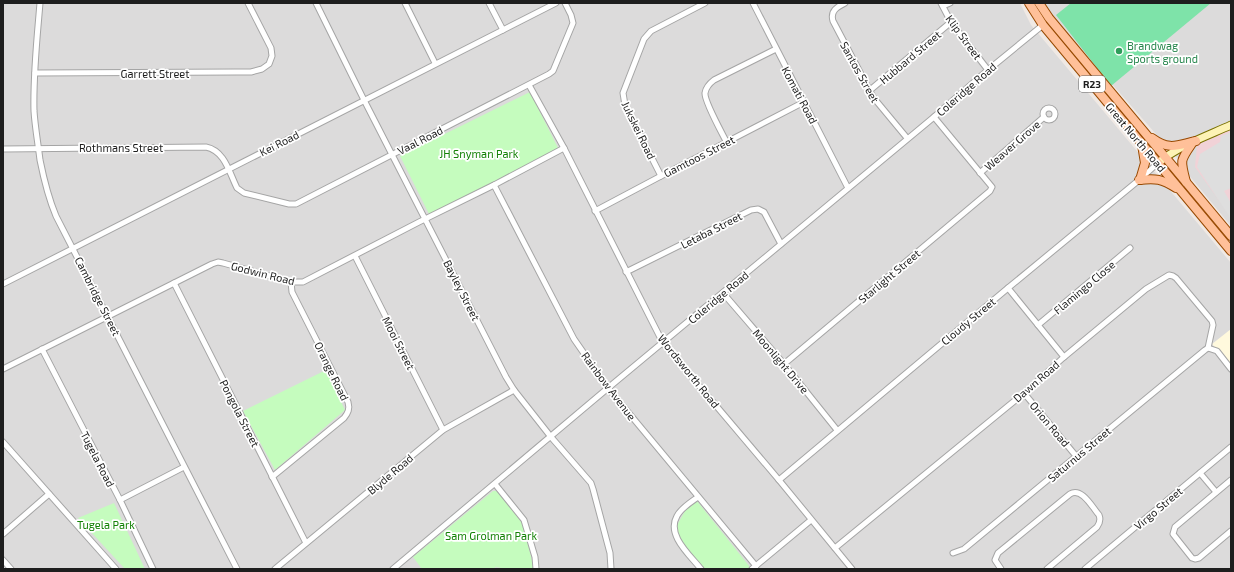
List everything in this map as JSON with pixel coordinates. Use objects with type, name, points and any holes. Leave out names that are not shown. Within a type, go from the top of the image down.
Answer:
[{"type":"main road","name":"Great North Road","points":[[1029,3],[1043,25],[1142,144],[1162,160],[1186,183],[1231,236]]},
{"type":"main road","name":"Great North Road","points":[[1039,3],[1049,18],[1130,115],[1162,160],[1180,190],[1231,251]]},
{"type":"main road","points":[[1143,132],[1163,145],[1168,146],[1195,142]]},
{"type":"main road","points":[[1186,183],[1182,160],[1184,154],[1195,142]]},
{"type":"main road","points":[[1142,144],[1145,164],[1139,180],[1158,179],[1167,182],[1180,190]]},
{"type":"main road","points":[[1218,236],[1225,229]]},
{"type":"street","name":"Cambridge Street","points":[[40,3],[34,109],[38,148],[48,198],[237,569]]},
{"type":"street","name":"Garrett Street","points":[[35,73],[252,72],[266,67],[271,61],[272,56],[271,48],[248,3]]},
{"type":"street","name":"Bayley Street","points":[[316,3],[506,377],[514,390],[551,437],[586,477],[594,489],[610,553],[611,569]]},
{"type":"street","points":[[405,3],[435,63]]},
{"type":"street","points":[[489,3],[503,30]]},
{"type":"street","name":"Kei Road","points":[[3,284],[435,63],[556,3]]},
{"type":"street","name":"Vaal Road","points":[[228,169],[237,188],[244,193],[264,199],[292,204],[298,203],[552,72],[573,23],[565,3]]},
{"type":"street","name":"Jukskei Road","points":[[661,176],[625,105],[623,93],[644,39],[648,34],[704,3]]},
{"type":"street","name":"Komati Road","points":[[753,3],[848,188]]},
{"type":"street","name":"Santos Street","points":[[845,3],[835,9],[832,17],[833,22],[869,91],[907,138]]},
{"type":"street","points":[[942,5],[950,3]]},
{"type":"street","name":"Klip Street","points":[[942,5],[951,22],[988,70]]},
{"type":"street","name":"Hubbard Street","points":[[869,91],[951,22]]},
{"type":"street","name":"Coleridge Road","points":[[393,569],[1043,25]]},
{"type":"street","points":[[727,143],[705,98],[706,88],[714,80],[776,49]]},
{"type":"street","name":"Wordsworth Road","points":[[529,85],[564,148],[662,343],[779,480],[810,520],[852,569]]},
{"type":"street","name":"Gamtoos Street","points":[[595,211],[804,102]]},
{"type":"street","points":[[934,117],[980,173]]},
{"type":"street","name":"Weaver Grove","points":[[980,173],[1044,117]]},
{"type":"street","points":[[1162,160],[1231,125]]},
{"type":"street","name":"Rothmans Street","points":[[3,149],[206,147],[213,149],[220,154],[228,169]]},
{"type":"street","name":"Godwin Road","points":[[3,369],[218,262],[291,282],[303,282],[564,148]]},
{"type":"street","name":"Cloudy Street","points":[[779,480],[1162,160]]},
{"type":"street","name":"Starlight Street","points":[[784,364],[986,196],[992,187],[980,173]]},
{"type":"street","name":"Rainbow Avenue","points":[[494,185],[569,331],[608,388],[754,567]]},
{"type":"street","name":"Letaba Street","points":[[626,272],[751,210],[758,209],[764,212],[781,244]]},
{"type":"street","name":"Flamingo Close","points":[[1038,325],[1130,248]]},
{"type":"street","name":"Mooi Street","points":[[355,256],[443,430]]},
{"type":"street","name":"Dawn Road","points":[[835,548],[1024,393],[1064,357],[1146,289],[1171,275],[1176,278],[1212,321],[1213,325],[1205,349]]},
{"type":"street","name":"Orange Road","points":[[272,478],[344,418],[349,409],[348,402],[292,292],[291,282]]},
{"type":"street","name":"Pongola Street","points":[[174,283],[306,543]]},
{"type":"street","points":[[1008,288],[1064,357]]},
{"type":"street","name":"Moonlight Drive","points":[[723,293],[784,364],[837,430]]},
{"type":"street","name":"Tugela Road","points":[[42,349],[120,500],[153,569]]},
{"type":"street","points":[[1205,349],[1217,351],[1231,369]]},
{"type":"street","name":"Saturnus Street","points":[[953,553],[964,549],[1205,349]]},
{"type":"street","name":"Blyde Road","points":[[274,569],[443,430],[514,390]]},
{"type":"street","name":"Orion Road","points":[[1024,393],[1076,456]]},
{"type":"street","points":[[3,442],[116,569]]},
{"type":"street","name":"Virgo Street","points":[[1085,569],[1231,447]]},
{"type":"street","points":[[120,500],[184,467]]},
{"type":"street","points":[[1200,473],[1216,492]]},
{"type":"street","points":[[1231,480],[1175,527],[1173,530],[1173,536],[1192,558],[1195,559],[1199,558],[1231,532]]},
{"type":"street","points":[[495,484],[524,520],[535,557],[536,569]]},
{"type":"street","points":[[1001,569],[996,560],[998,554],[1070,494],[1075,492],[1080,493],[1099,515],[1099,524],[1047,569]]},
{"type":"street","points":[[3,534],[49,494]]},
{"type":"street","points":[[698,497],[679,512],[675,520],[674,527],[675,535],[678,541],[701,569]]},
{"type":"street","points":[[754,567],[810,520]]},
{"type":"street","points":[[3,560],[11,569]]},
{"type":"shaded area","points":[[3,3],[1020,3],[1031,25],[1231,263],[1231,569],[3,569]]},
{"type":"shaded area","points":[[1045,3],[1231,3],[1231,226],[1188,174],[1178,159],[1052,16]]},
{"type":"shaded area","points":[[1231,129],[1231,217],[1195,167],[1197,145]]},
{"type":"shaded area","points":[[1231,132],[1231,188],[1224,191],[1231,203],[1231,219],[1197,167],[1200,154],[1220,142],[1221,136]]},
{"type":"shaded area","points":[[1231,329],[1231,367],[1212,344]]},
{"type":"green space","name":"Brandwag Sports ground","points":[[1071,3],[1211,3],[1111,86],[1056,15]]},
{"type":"green space","name":"JH Snyman Park","points":[[530,92],[559,150],[429,214],[400,156]]},
{"type":"green space","points":[[326,370],[345,410],[275,470],[243,411]]},
{"type":"green space","name":"Sam Grolman Park","points":[[493,491],[497,491],[523,524],[534,569],[509,569],[495,567],[495,569],[422,569],[413,557]]},
{"type":"green space","points":[[697,501],[750,567],[747,569],[702,569],[679,541],[676,527],[685,511]]},
{"type":"green space","name":"Tugela Park","points":[[114,503],[145,569],[125,569],[78,518]]},
{"type":"place","name":"Brandwag Sports ground","points":[[1119,51]]}]
